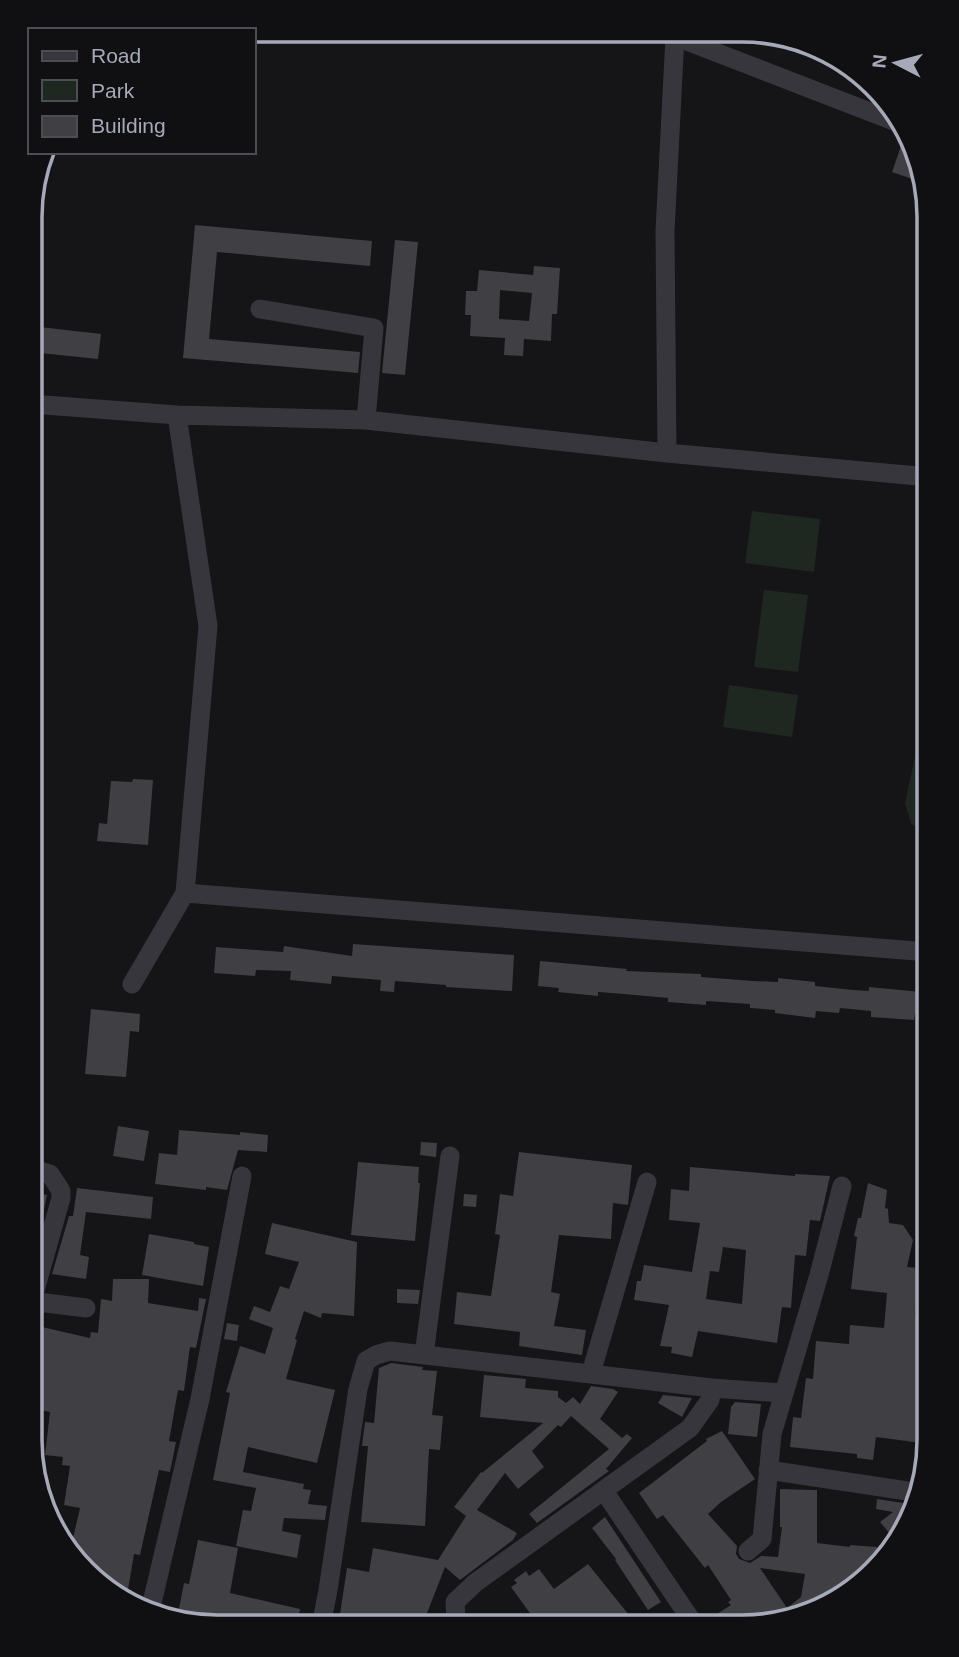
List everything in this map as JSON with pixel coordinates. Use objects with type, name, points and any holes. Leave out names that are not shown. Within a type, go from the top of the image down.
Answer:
[{"type":"street","points":[[667,453],[665,231],[671,42]]},
{"type":"street","points":[[691,42],[887,118]]},
{"type":"street","points":[[260,309],[374,328],[366,420]]},
{"type":"street","points":[[42,405],[177,415],[366,420],[667,453],[917,476]]},
{"type":"street","points":[[132,985],[185,893],[208,626],[177,415]]},
{"type":"street","points":[[185,893],[917,951]]},
{"type":"street","points":[[424,1355],[450,1156]]},
{"type":"street","points":[[42,1172],[50,1174],[61,1191],[61,1198],[42,1263]]},
{"type":"street","points":[[152,1603],[200,1399],[242,1176]]},
{"type":"street","points":[[592,1373],[647,1182]]},
{"type":"street","points":[[748,1551],[762,1539],[772,1434],[842,1186]]},
{"type":"street","points":[[42,1302],[86,1308]]},
{"type":"street","points":[[323,1615],[358,1389],[366,1361],[376,1355],[390,1351],[712,1388],[783,1393]]},
{"type":"street","points":[[456,1615],[455,1602],[475,1583],[690,1428],[710,1400],[712,1388]]},
{"type":"street","points":[[768,1470],[909,1491]]},
{"type":"street","points":[[604,1491],[688,1615]]},
{"type":"green space","points":[[752,511],[820,519],[814,572],[745,563]]},
{"type":"green space","points":[[764,590],[808,595],[798,672],[754,667]]},
{"type":"green space","points":[[729,685],[798,695],[792,737],[723,727]]},
{"type":"green space","points":[[917,748],[917,829],[911,823],[905,803]]},
{"type":"building","points":[[901,146],[902,146],[913,179],[892,172]]},
{"type":"building","points":[[195,225],[372,241],[370,266],[217,252],[209,339],[360,352],[358,373],[183,358]]},
{"type":"building","points":[[395,240],[418,242],[405,375],[382,373]]},
{"type":"building","points":[[534,266],[560,268],[557,314],[552,314],[551,341],[524,339],[523,356],[504,355],[505,338],[470,336],[471,315],[465,315],[466,291],[477,291],[479,270],[533,275]],"holes":[[[500,290],[532,293],[529,321],[499,319]]]},
{"type":"building","points":[[42,327],[101,334],[98,359],[42,353]]},
{"type":"building","points":[[133,779],[153,780],[148,845],[97,841],[99,823],[107,824],[111,781],[132,782]]},
{"type":"building","points":[[353,944],[514,955],[512,991],[395,981],[394,992],[380,991],[381,980],[332,976],[331,984],[290,980],[291,971],[256,970],[255,976],[214,973],[216,947],[283,952],[284,946],[352,956]]},
{"type":"building","points":[[540,961],[627,969],[626,971],[701,974],[701,977],[753,981],[778,982],[778,978],[853,990],[869,991],[869,987],[917,992],[917,1014],[914,1020],[871,1017],[871,1011],[840,1008],[839,1013],[816,1011],[815,1018],[750,1008],[750,1004],[668,1002],[668,998],[598,992],[598,996],[558,992],[559,988],[538,986]]},
{"type":"building","points":[[91,1009],[140,1014],[139,1032],[130,1031],[126,1077],[85,1074]]},
{"type":"building","points":[[118,1126],[149,1131],[144,1161],[113,1156]]},
{"type":"building","points":[[179,1130],[268,1135],[267,1152],[238,1150],[227,1190],[155,1184],[159,1153],[177,1155]]},
{"type":"building","points":[[421,1142],[437,1143],[436,1157],[420,1155]]},
{"type":"building","points":[[519,1152],[632,1165],[628,1205],[613,1203],[611,1239],[559,1235],[551,1292],[560,1294],[554,1326],[586,1330],[582,1355],[519,1346],[520,1332],[454,1324],[457,1292],[491,1296],[500,1235],[495,1234],[500,1194],[513,1196]]},
{"type":"building","points":[[358,1162],[419,1167],[415,1241],[351,1235]]},
{"type":"building","points":[[690,1167],[795,1176],[830,1176],[820,1221],[810,1220],[806,1256],[795,1255],[791,1308],[782,1307],[777,1343],[698,1331],[692,1357],[671,1353],[672,1347],[660,1346],[669,1305],[634,1300],[637,1281],[641,1281],[644,1265],[692,1272],[700,1223],[669,1220],[671,1189],[689,1191]],"holes":[[[723,1247],[746,1250],[742,1304],[706,1299],[710,1271],[719,1272]]]},
{"type":"building","points":[[868,1183],[887,1190],[885,1208],[888,1209],[889,1223],[903,1225],[913,1240],[907,1267],[917,1268],[917,1442],[876,1437],[873,1460],[857,1458],[857,1454],[790,1447],[793,1417],[801,1418],[806,1378],[813,1379],[816,1341],[849,1344],[850,1325],[884,1328],[887,1293],[851,1289],[857,1237],[854,1236],[858,1218],[861,1218]]},
{"type":"building","points":[[77,1188],[153,1197],[151,1219],[86,1212],[80,1255],[89,1257],[86,1279],[52,1274],[69,1216],[73,1216]]},
{"type":"building","points":[[42,1194],[47,1195],[42,1219]]},
{"type":"building","points":[[464,1194],[477,1195],[476,1207],[463,1206]]},
{"type":"building","points":[[272,1223],[357,1242],[354,1316],[322,1313],[321,1318],[304,1311],[286,1379],[335,1390],[317,1463],[248,1447],[243,1472],[304,1484],[303,1489],[311,1490],[308,1504],[327,1506],[325,1520],[284,1518],[282,1531],[301,1535],[297,1558],[236,1546],[243,1510],[251,1511],[256,1488],[213,1480],[230,1393],[226,1392],[240,1346],[265,1354],[273,1328],[249,1319],[254,1306],[270,1312],[280,1286],[289,1289],[299,1262],[265,1254]]},
{"type":"building","points":[[149,1234],[209,1247],[203,1286],[142,1275]]},
{"type":"building","points":[[113,1279],[149,1279],[148,1303],[198,1311],[199,1298],[206,1299],[196,1348],[190,1347],[184,1391],[178,1390],[169,1441],[176,1442],[170,1472],[159,1470],[140,1555],[134,1554],[128,1590],[102,1572],[73,1539],[80,1508],[64,1505],[70,1466],[62,1465],[63,1457],[45,1455],[50,1412],[42,1410],[42,1327],[90,1338],[91,1332],[98,1333],[101,1299],[112,1301]]},
{"type":"building","points":[[397,1289],[420,1290],[418,1304],[397,1303]]},
{"type":"building","points":[[227,1323],[239,1325],[237,1341],[224,1339]]},
{"type":"building","points":[[391,1363],[437,1371],[432,1415],[443,1416],[440,1450],[429,1449],[425,1526],[361,1522],[368,1446],[362,1446],[365,1422],[374,1423],[379,1368]]},
{"type":"building","points":[[484,1375],[526,1379],[525,1388],[558,1391],[558,1397],[566,1403],[573,1397],[580,1404],[591,1386],[613,1389],[618,1392],[600,1419],[622,1438],[627,1434],[632,1438],[606,1469],[609,1471],[537,1523],[529,1514],[609,1449],[571,1416],[532,1451],[544,1467],[518,1489],[505,1473],[477,1510],[517,1533],[513,1540],[460,1580],[445,1567],[426,1615],[340,1614],[347,1568],[369,1572],[373,1548],[438,1560],[466,1516],[454,1507],[481,1472],[543,1423],[480,1417]]},
{"type":"building","points":[[663,1395],[692,1398],[682,1417],[658,1403]]},
{"type":"building","points":[[735,1402],[761,1404],[757,1437],[728,1434],[731,1407]]},
{"type":"building","points":[[722,1431],[755,1479],[708,1514],[737,1546],[736,1554],[739,1559],[750,1563],[761,1556],[778,1557],[782,1527],[780,1489],[817,1490],[817,1543],[877,1547],[876,1552],[839,1586],[798,1606],[765,1614],[715,1615],[731,1605],[728,1602],[731,1600],[708,1565],[705,1568],[663,1515],[657,1519],[639,1493],[707,1441],[706,1439]],"holes":[[[760,1568],[805,1574],[801,1597],[787,1608]]]},
{"type":"building","points":[[877,1499],[905,1503],[890,1534],[880,1522],[893,1512],[876,1509]]},
{"type":"building","points":[[605,1517],[661,1602],[648,1610],[616,1559],[592,1528]]},
{"type":"building","points":[[198,1540],[238,1548],[230,1593],[300,1609],[299,1615],[217,1615],[179,1611],[184,1583],[189,1584]]},
{"type":"building","points":[[588,1564],[629,1615],[531,1615],[511,1587],[517,1583],[514,1580],[526,1571],[529,1576],[539,1569],[554,1589]]}]
